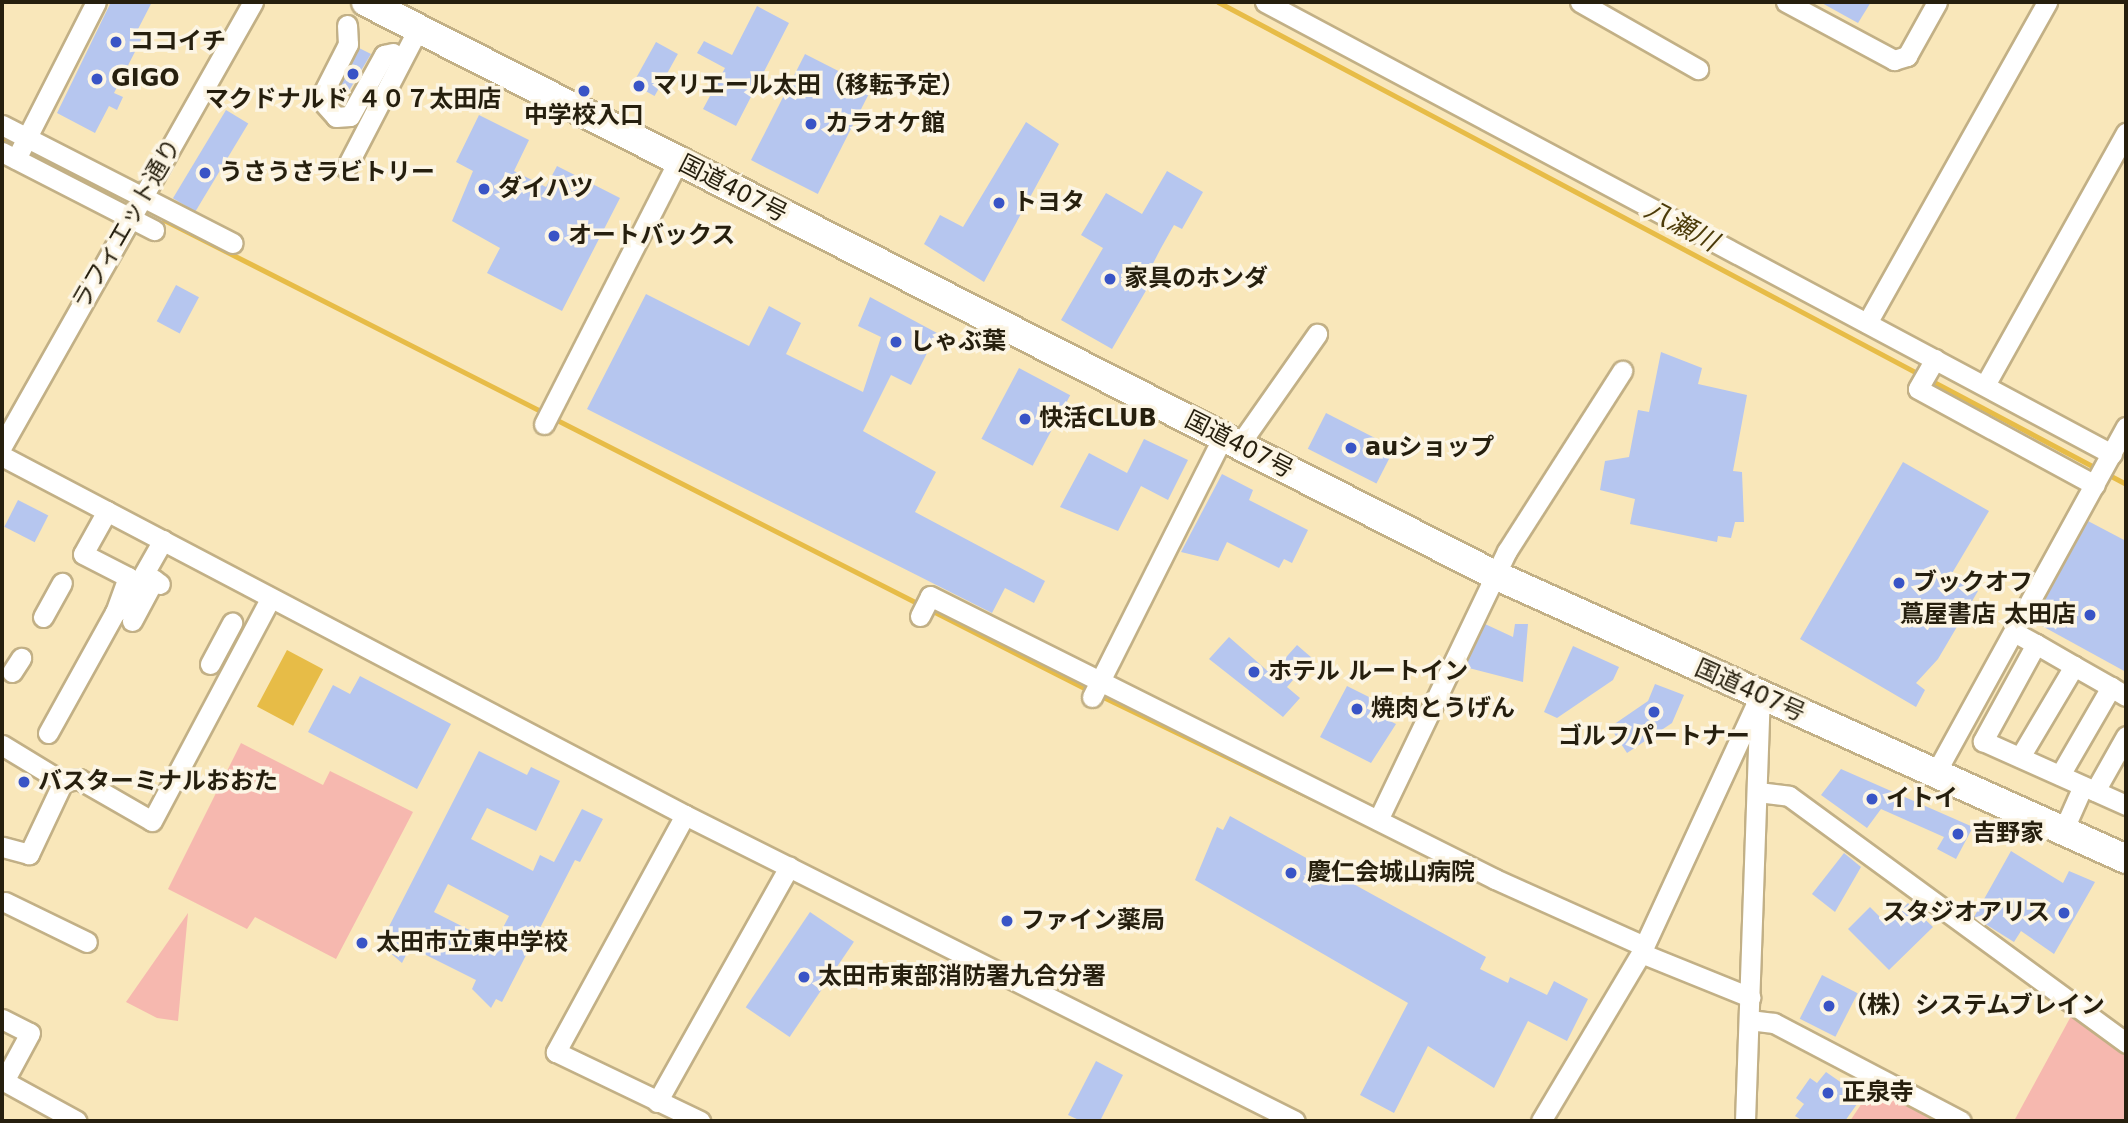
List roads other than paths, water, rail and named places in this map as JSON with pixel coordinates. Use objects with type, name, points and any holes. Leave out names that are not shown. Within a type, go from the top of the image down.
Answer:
[{"type":"highway","name":"国道407号","points":[[366,2],[1495,575],[2126,859]]},
{"type":"street","points":[[17,149],[96,2]]},
{"type":"street","name":"ラフィエット通り","points":[[2,446],[253,2]]},
{"type":"street","points":[[1265,2],[1867,323],[1928,372],[2103,470]]},
{"type":"street","points":[[1580,2],[1698,69]]},
{"type":"street","points":[[1786,2],[1894,60],[1907,56],[1937,2]]},
{"type":"street","points":[[1867,323],[2047,2]]},
{"type":"street","points":[[347,25],[348,44],[320,99],[336,117],[350,116],[384,55],[393,53]]},
{"type":"street","points":[[346,168],[418,29]]},
{"type":"street","points":[[2,125],[17,149],[155,230]]},
{"type":"street","points":[[1985,385],[2126,133]]},
{"type":"street","points":[[17,149],[143,196],[233,243]]},
{"type":"street","points":[[547,418],[678,161]]},
{"type":"street","points":[[1097,688],[1231,440],[1317,334]]},
{"type":"street","points":[[1378,820],[1495,575],[1622,372]]},
{"type":"street","points":[[1928,372],[1985,385],[2103,470]]},
{"type":"street","points":[[1935,774],[2126,428]]},
{"type":"street","points":[[2,456],[685,815],[1295,1121]]},
{"type":"street","points":[[107,511],[83,554],[128,577],[124,616]]},
{"type":"street","points":[[124,616],[125,607],[163,540]]},
{"type":"street","points":[[48,733],[124,616],[154,580],[160,584]]},
{"type":"street","points":[[43,617],[62,583]]},
{"type":"street","points":[[2,745],[63,782],[79,779],[152,821],[270,599]]},
{"type":"street","points":[[924,609],[1378,820],[1642,949],[1750,997]]},
{"type":"street","points":[[210,664],[232,623]]},
{"type":"street","points":[[2014,632],[2119,692],[2060,775]]},
{"type":"street","points":[[2036,644],[1983,741],[2126,805]]},
{"type":"street","points":[[2020,757],[2074,666]]},
{"type":"street","points":[[1541,1121],[1642,949],[1722,768],[1760,695]]},
{"type":"street","points":[[1745,1121],[1760,695]]},
{"type":"street","points":[[2063,831],[2126,736]]},
{"type":"street","points":[[1722,768],[1742,768],[1758,787],[1789,796],[2126,1043]]},
{"type":"street","points":[[2,847],[29,854],[63,782]]},
{"type":"street","points":[[685,815],[556,1052],[700,1121]]},
{"type":"street","points":[[657,1101],[789,867]]},
{"type":"street","points":[[5,902],[87,942]]},
{"type":"street","points":[[2,1018],[30,1033],[4,1083],[77,1121]]},
{"type":"street","points":[[1749,1020],[1774,1023],[1961,1121]]},
{"type":"waterway","name":"八瀬川","points":[[1218,2],[2126,484]]},
{"type":"waterway","points":[[2,139],[17,147]]},
{"type":"waterway","points":[[25,151],[116,198]]},
{"type":"waterway","points":[[164,220],[544,413]]},
{"type":"waterway","points":[[553,418],[1090,691]]},
{"type":"waterway","points":[[1099,695],[1314,799]]},
{"type":"place","name":"ココイチ","points":[[116,42]]},
{"type":"place","name":"マクドナルド ４０７太田店","points":[[353,74]]},
{"type":"place","name":"GIGO","points":[[97,79]]},
{"type":"place","name":"マリエール太田（移転予定）","points":[[639,86]]},
{"type":"place","name":"中学校入口","points":[[584,91]]},
{"type":"place","name":"カラオケ館","points":[[811,124]]},
{"type":"place","name":"うさうさラビトリー","points":[[205,173]]},
{"type":"place","name":"ダイハツ","points":[[484,189]]},
{"type":"place","name":"トヨタ","points":[[999,203]]},
{"type":"place","name":"オートバックス","points":[[554,236]]},
{"type":"place","name":"家具のホンダ","points":[[1110,279]]},
{"type":"place","name":"しゃぶ葉","points":[[896,342]]},
{"type":"place","name":"快活CLUB","points":[[1025,419]]},
{"type":"place","name":"auショップ","points":[[1351,448]]},
{"type":"place","name":"ブックオフ","points":[[1899,583]]},
{"type":"place","name":"蔦屋書店 太田店","points":[[2090,615]]},
{"type":"place","name":"ホテル ルートイン","points":[[1254,672]]},
{"type":"place","name":"焼肉とうげん","points":[[1357,709]]},
{"type":"place","name":"ゴルフパートナー","points":[[1654,712]]},
{"type":"place","name":"バスターミナルおおた","points":[[24,782]]},
{"type":"place","name":"イトイ","points":[[1872,799]]},
{"type":"place","name":"吉野家","points":[[1958,834]]},
{"type":"place","name":"慶仁会城山病院","points":[[1291,873]]},
{"type":"place","name":"スタジオアリス","points":[[2064,913]]},
{"type":"place","name":"ファイン薬局","points":[[1007,921]]},
{"type":"place","name":"太田市立東中学校","points":[[362,943]]},
{"type":"place","name":"太田市東部消防署九合分署","points":[[804,977]]},
{"type":"place","name":"（株）システムブレイン","points":[[1829,1006]]},
{"type":"place","name":"正泉寺","points":[[1828,1093]]}]
